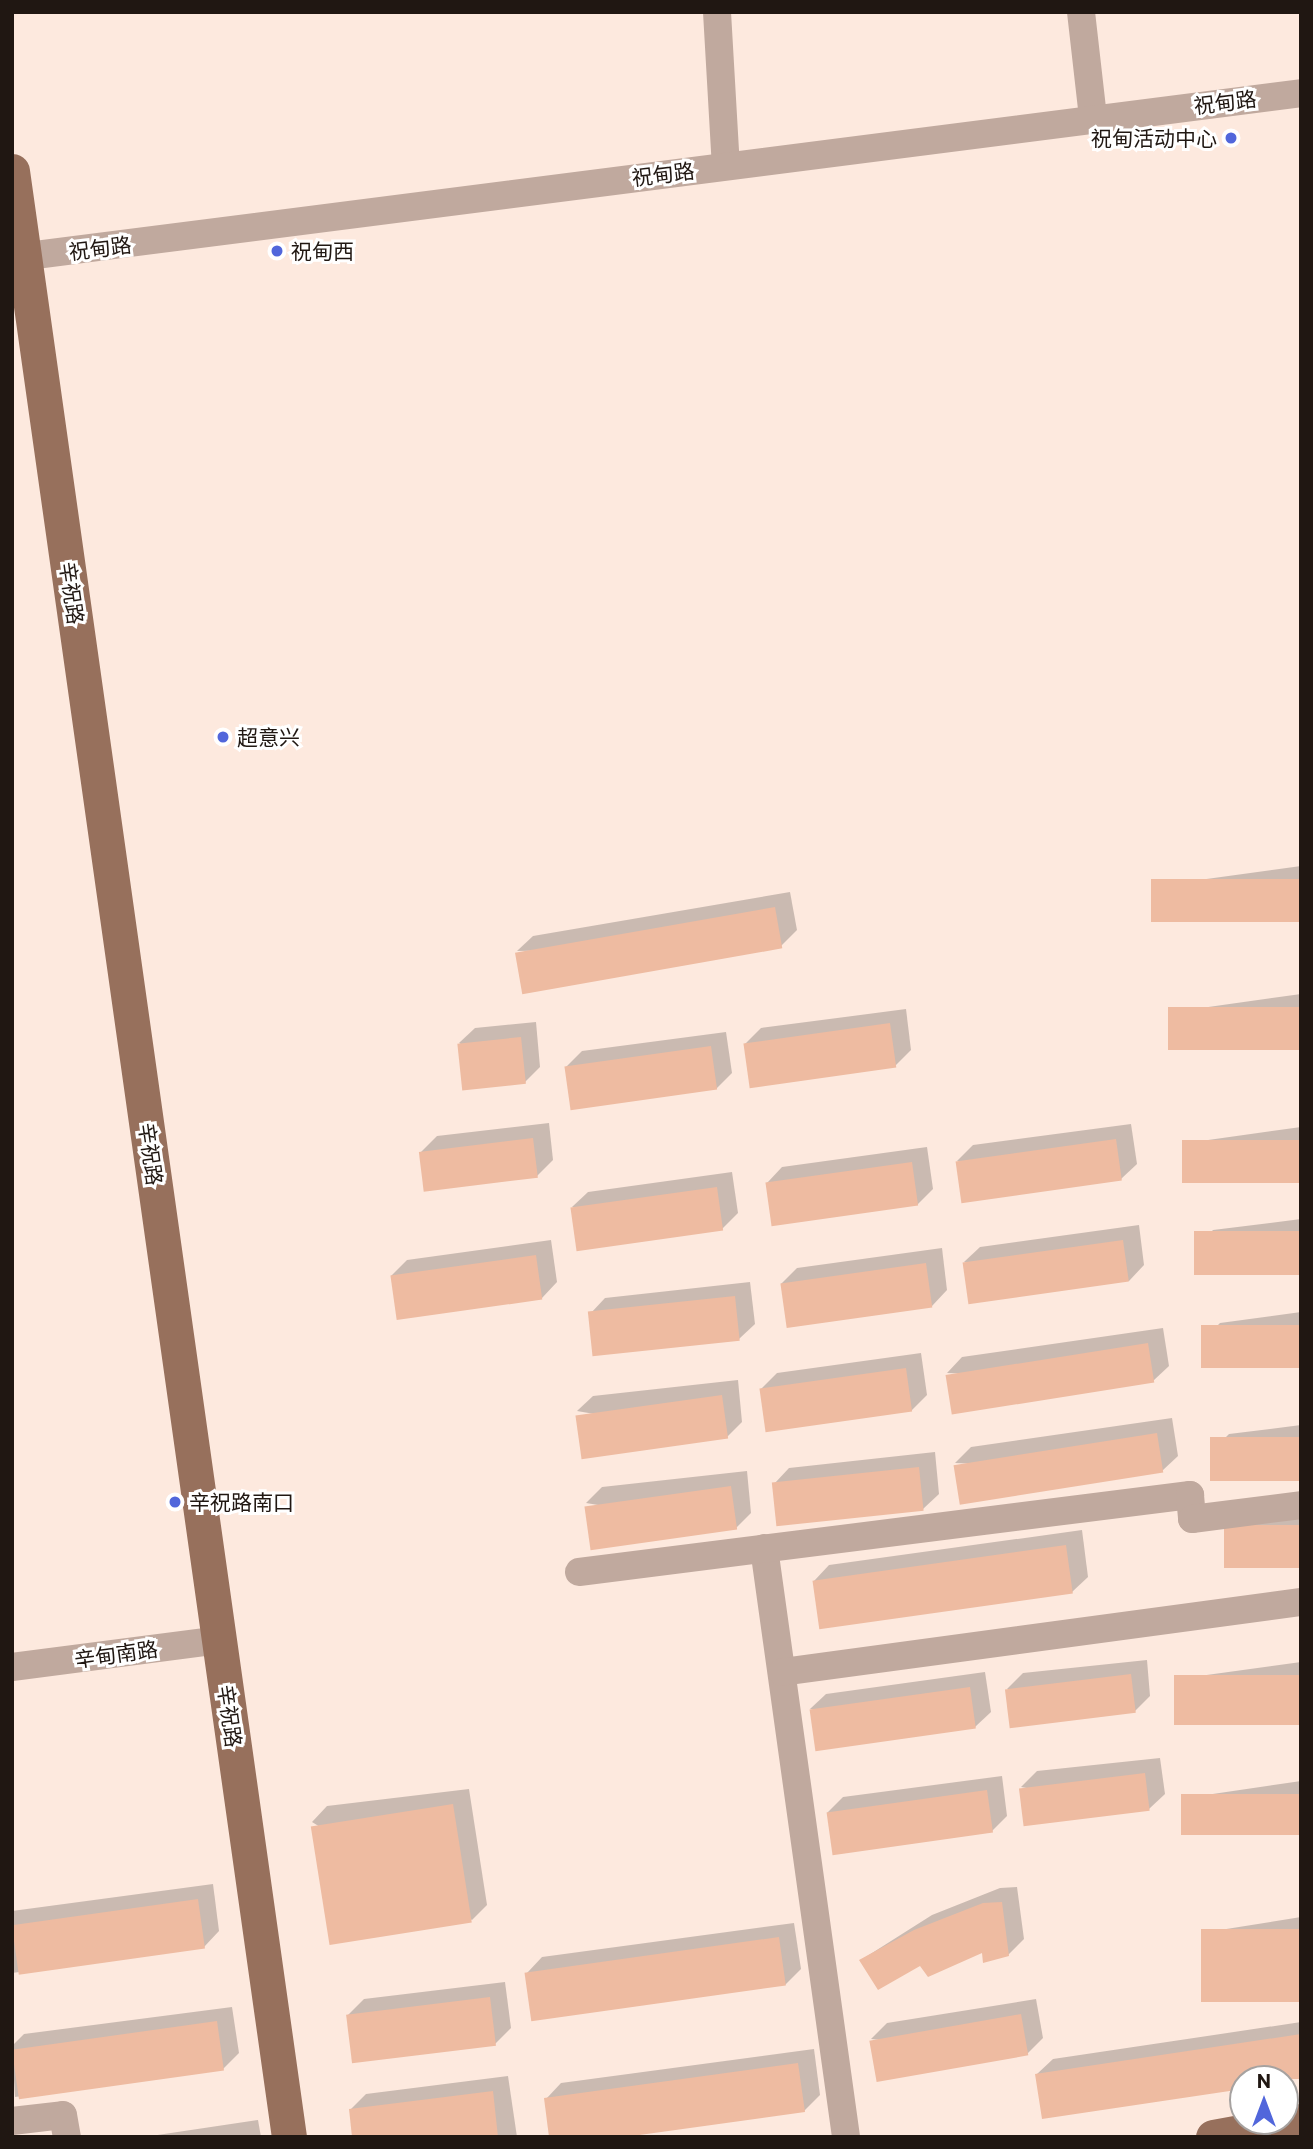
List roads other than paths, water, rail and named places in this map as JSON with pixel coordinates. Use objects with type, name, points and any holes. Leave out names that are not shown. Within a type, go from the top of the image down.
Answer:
[{"type":"main road","name":"辛祝路","points":[[12,172],[19,258],[289,2137]]},
{"type":"main road","points":[[1213,2137],[1301,2120]]},
{"type":"street","points":[[717,12],[726,166]]},
{"type":"street","points":[[1081,12],[1093,118]]},
{"type":"street","name":"祝甸路","points":[[19,258],[1301,93]]},
{"type":"street","points":[[579,1572],[1189,1495],[1192,1519],[1301,1505]]},
{"type":"street","points":[[764,1548],[846,2137]]},
{"type":"street","points":[[782,1672],[1301,1602]]},
{"type":"street","name":"辛甸南路","points":[[12,1667],[219,1640]]},
{"type":"street","points":[[12,2121],[63,2115],[67,2137]]},
{"type":"place","name":"祝甸活动中心","points":[[1231,138]]},
{"type":"place","name":"祝甸西","points":[[277,251]]},
{"type":"place","name":"超意兴","points":[[223,737]]},
{"type":"place","name":"辛祝路南口","points":[[175,1502]]}]
